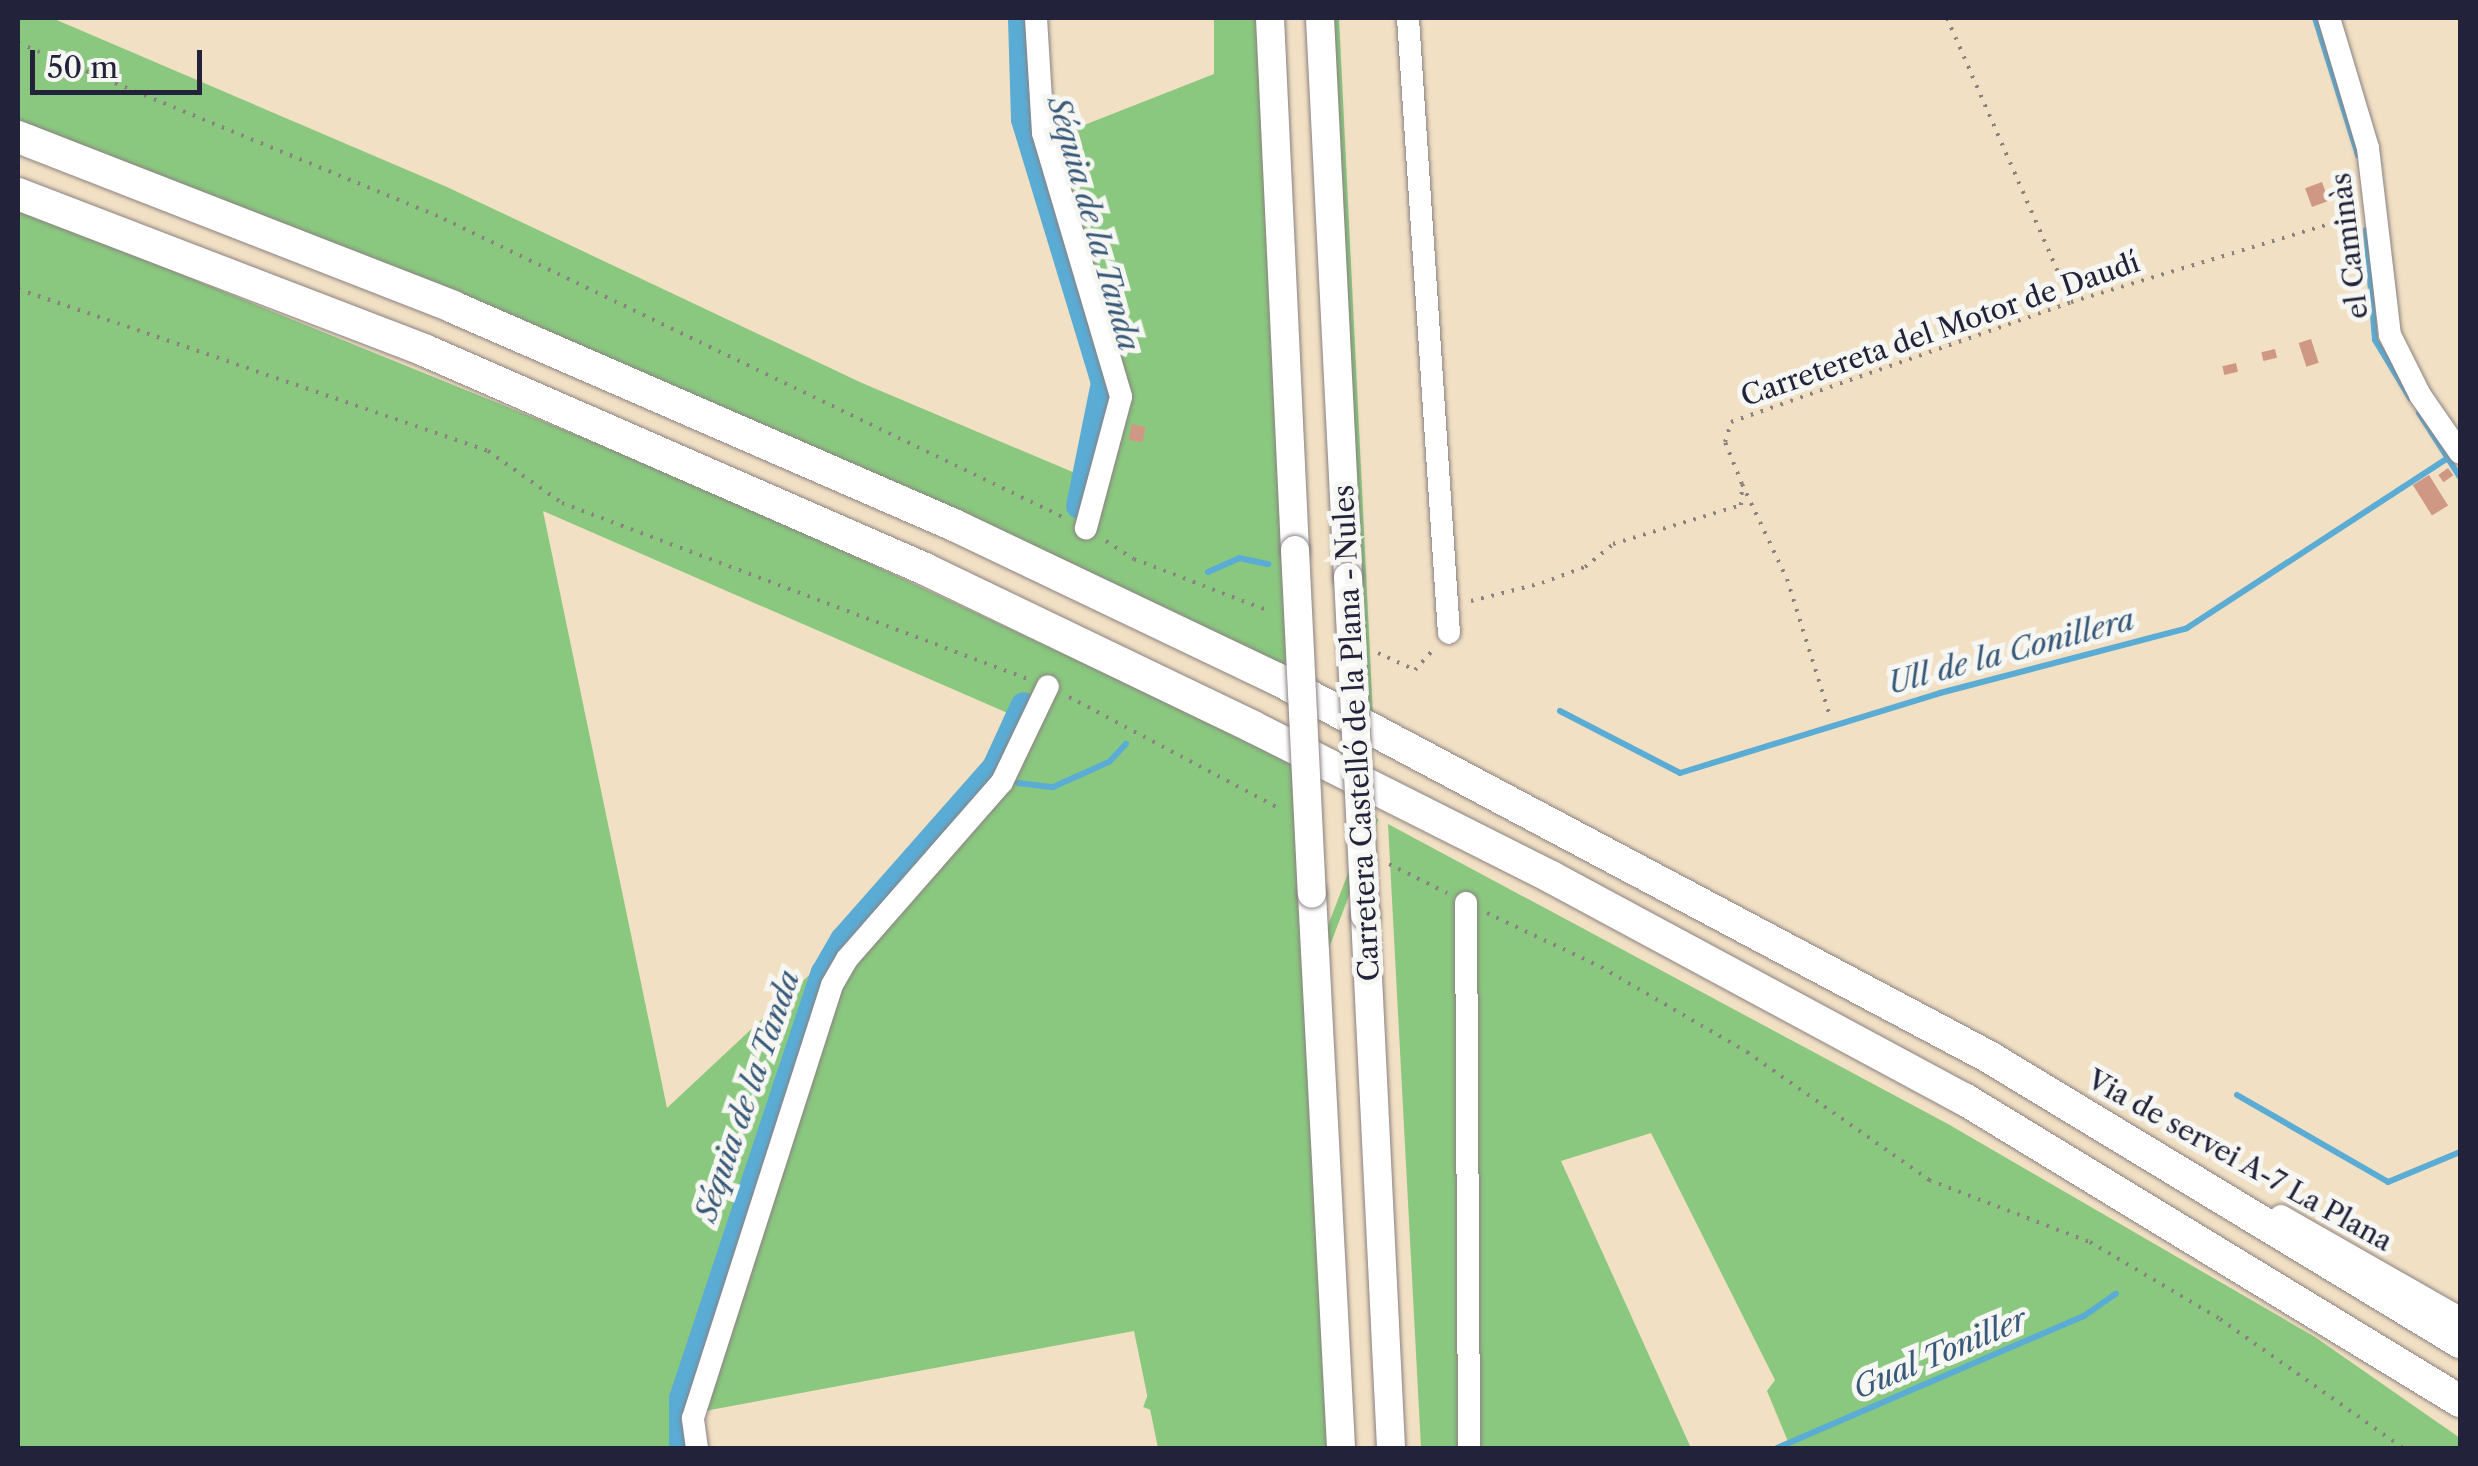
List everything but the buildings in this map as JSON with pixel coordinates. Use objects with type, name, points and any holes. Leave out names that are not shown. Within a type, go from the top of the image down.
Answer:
[{"type":"highway","points":[[18,137],[454,307],[954,525],[1276,679],[1990,1057],[2460,1342]]},
{"type":"highway","points":[[18,194],[442,358],[925,569],[1236,719],[1551,877],[1964,1099],[2376,1347],[2460,1404]]},
{"type":"main road","name":"Carretera Castelló de la Plana - Nules","points":[[1270,18],[1342,1448]]},
{"type":"main road","name":"Carretera Castelló de la Plana - Nules","points":[[1320,18],[1392,1448]]},
{"type":"street","points":[[1036,18],[1042,133],[1121,396],[1086,528]]},
{"type":"street","points":[[1408,18],[1448,633]]},
{"type":"street","name":"el Caminàs","points":[[2330,18],[2368,148],[2390,335],[2420,394],[2460,453]]},
{"type":"street","points":[[697,1448],[693,1418],[832,985],[847,959],[1002,782],[1024,749],[1048,686]]},
{"type":"street","points":[[1466,902],[1469,1448]]},
{"type":"street","name":"Via de servei A-7 La Plana","points":[[1990,1057],[2460,1318]]},
{"type":"path","points":[[1948,18],[2071,302]]},
{"type":"path","points":[[18,43],[444,219],[1086,528]]},
{"type":"path","name":"Carretereta del Motor de Daudí","points":[[1742,484],[1725,442],[1731,422],[2071,302],[2376,209]]},
{"type":"path","points":[[18,289],[488,451],[562,503],[1048,686],[1293,815]]},
{"type":"path","points":[[1447,608],[1585,567],[1613,544],[1710,519],[1741,505],[1742,484]]},
{"type":"path","points":[[1742,484],[1767,527],[1830,713]]},
{"type":"path","points":[[1379,859],[1601,967],[1747,1052],[1929,1180],[2090,1242],[2220,1319],[2403,1448]]},
{"type":"green space","points":[[18,18],[52,18],[447,187],[862,383],[1101,484],[1123,397],[1046,140],[1214,74],[1214,18],[1259,18],[1289,674],[18,122]]},
{"type":"green space","points":[[1331,18],[1339,18],[1373,715],[1366,711]]},
{"type":"green space","points":[[18,208],[719,493],[1293,761],[1328,1448],[1158,1448],[1134,1331],[710,1410],[693,1418],[696,1448],[18,1448]],"holes":[[[543,511],[1035,725],[848,959],[821,964],[667,1108]]]},
{"type":"green space","points":[[1370,816],[1378,819],[1152,1410],[1143,1407]]},
{"type":"green space","points":[[1388,824],[1948,1124],[2315,1337],[2460,1438],[2460,1448],[1780,1448],[1789,1444],[1767,1391],[1775,1380],[1651,1133],[1561,1161],[1691,1448],[1421,1448]]},
{"type":"waterway","name":"Séquia de la Tanda","points":[[1020,18],[1023,119],[1103,382],[1078,506]]},
{"type":"waterway","points":[[2315,18],[2358,155]]},
{"type":"waterway","points":[[2366,230],[2375,340],[2410,398]]},
{"type":"waterway","points":[[2419,413],[2460,477]]},
{"type":"waterway","name":"Ull de la Conillera","points":[[1560,711],[1680,773],[1940,693],[2187,628],[2448,458]]},
{"type":"waterway","name":"Ull de la Conillera","points":[[1208,572],[1239,558],[1268,564]]},
{"type":"waterway","name":"Séquia de la Tanda","points":[[681,1448],[681,1398],[823,972],[843,938],[994,767],[1023,704]]},
{"type":"waterway","name":"Ull de la Conillera","points":[[1018,783],[1053,787],[1109,762],[1126,744]]},
{"type":"waterway","name":"Gual Toniller","points":[[2237,1095],[2388,1182],[2460,1152]]},
{"type":"waterway","name":"Gual Toniller","points":[[1777,1448],[2084,1316],[2116,1294]]}]
